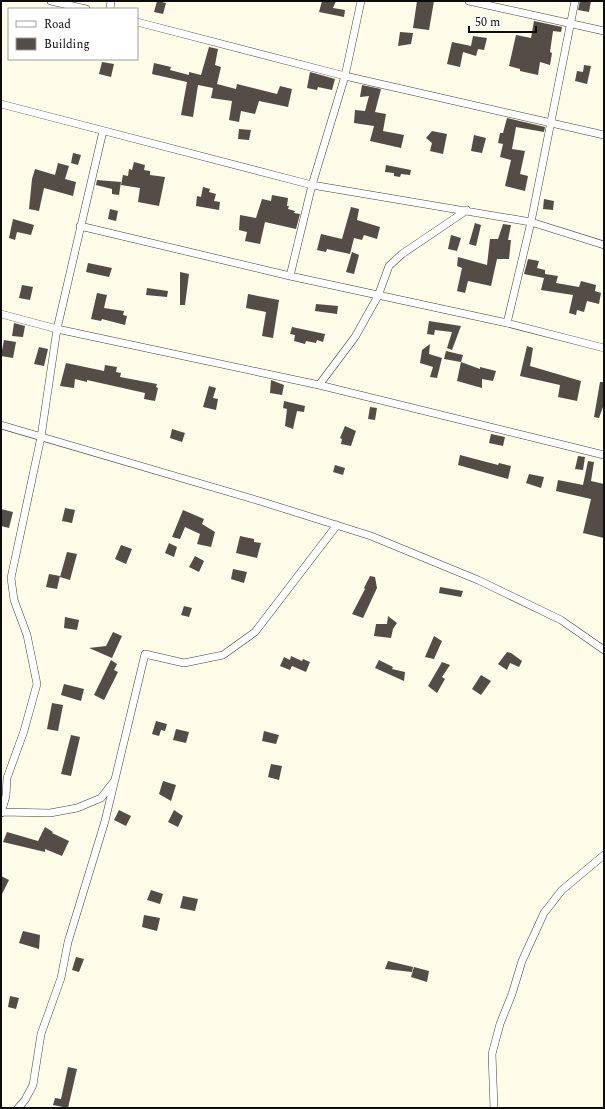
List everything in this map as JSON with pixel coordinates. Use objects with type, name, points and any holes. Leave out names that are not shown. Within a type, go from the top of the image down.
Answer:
[{"type":"street","points":[[51,1],[82,8]]},
{"type":"street","points":[[290,276],[312,185],[345,76],[361,1]]},
{"type":"street","points":[[469,1],[604,31]]},
{"type":"street","points":[[507,323],[530,222],[575,1]]},
{"type":"street","points":[[138,22],[345,76],[604,135]]},
{"type":"street","points":[[1,104],[312,185],[467,210],[530,222],[604,245]]},
{"type":"street","points":[[103,131],[57,329],[41,437],[24,525],[11,578],[14,600],[27,635],[37,684],[24,731],[7,778],[6,796],[1,813],[50,813],[77,808],[101,798],[116,779],[145,654],[184,663],[223,655],[255,632],[337,525]]},
{"type":"street","points":[[319,385],[355,337],[378,296],[389,266],[402,254],[467,210]]},
{"type":"street","points":[[80,226],[378,296],[507,323],[604,348]]},
{"type":"street","points":[[1,314],[57,329],[319,385],[604,455]]},
{"type":"street","points":[[1,425],[371,536],[478,580],[561,620],[604,650]]},
{"type":"street","points":[[18,1108],[25,1100],[33,1085],[41,1034],[61,978],[68,942],[86,880],[102,833],[125,740]]},
{"type":"street","points":[[494,1108],[492,1054],[500,1024],[512,994],[522,962],[544,914],[562,890],[604,855]]},
{"type":"building","points":[[157,1],[166,3],[163,14],[154,12]]},
{"type":"building","points":[[322,1],[336,1],[333,8],[345,10],[344,17],[319,12]]},
{"type":"building","points":[[417,1],[434,1],[429,30],[413,28]]},
{"type":"building","points":[[580,1],[591,1],[589,12],[578,10]]},
{"type":"building","points":[[534,21],[562,27],[561,32],[553,31],[550,65],[540,62],[538,75],[520,71],[520,69],[509,66],[516,35],[531,38]]},
{"type":"building","points":[[400,32],[413,33],[411,44],[398,46]]},
{"type":"building","points":[[473,36],[487,38],[484,50],[478,49],[476,56],[463,52],[460,67],[447,64],[452,42],[471,46]]},
{"type":"building","points":[[209,47],[218,49],[215,65],[221,67],[217,84],[236,89],[237,84],[277,94],[280,86],[292,89],[288,107],[259,101],[255,114],[241,111],[239,122],[229,120],[232,101],[211,98],[213,88],[198,85],[193,117],[181,115],[187,82],[152,74],[154,63],[171,67],[170,70],[189,75],[189,72],[201,75]]},
{"type":"building","points":[[102,62],[114,64],[111,77],[99,74]]},
{"type":"building","points":[[584,65],[591,66],[587,84],[575,81],[577,71],[583,72]]},
{"type":"building","points":[[310,72],[335,79],[332,90],[318,87],[317,90],[307,88]]},
{"type":"building","points":[[362,85],[381,89],[375,112],[386,114],[383,131],[404,135],[401,148],[370,141],[374,126],[354,123],[355,110],[365,111],[369,96],[360,97]]},
{"type":"building","points":[[507,118],[545,127],[544,132],[516,127],[512,149],[525,151],[520,174],[528,176],[525,191],[505,186],[511,160],[500,157],[503,144],[498,143],[500,133],[503,133]]},
{"type":"building","points":[[239,129],[251,130],[249,140],[238,139]]},
{"type":"building","points":[[432,131],[447,134],[443,154],[430,151],[432,143],[426,138]]},
{"type":"building","points":[[474,135],[486,138],[482,153],[471,151]]},
{"type":"building","points":[[73,153],[81,155],[78,165],[71,163]]},
{"type":"building","points":[[134,162],[145,165],[144,170],[150,171],[150,175],[165,177],[159,206],[138,202],[140,188],[121,185],[123,175],[128,176],[129,169],[132,170]]},
{"type":"building","points":[[58,163],[69,166],[65,179],[76,182],[73,196],[44,188],[39,211],[29,209],[32,179],[35,169],[55,175]]},
{"type":"building","points":[[386,165],[411,170],[410,175],[401,174],[400,177],[394,176],[394,173],[385,172]]},
{"type":"building","points":[[97,180],[121,182],[119,195],[112,194],[112,189],[96,185]]},
{"type":"building","points":[[203,187],[210,189],[209,192],[216,194],[214,201],[220,202],[219,210],[196,206],[197,196],[201,197]]},
{"type":"building","points":[[272,195],[288,198],[288,209],[295,211],[294,213],[300,214],[296,229],[265,222],[260,244],[245,241],[247,232],[239,230],[240,215],[256,218],[262,199],[271,201]]},
{"type":"building","points":[[544,199],[554,201],[553,210],[543,209]]},
{"type":"building","points":[[351,207],[359,209],[357,220],[380,227],[377,239],[364,235],[362,240],[354,238],[350,254],[327,249],[326,252],[317,250],[321,234],[342,239]]},
{"type":"building","points":[[110,209],[118,211],[116,221],[108,219]]},
{"type":"building","points":[[13,219],[34,225],[31,235],[17,232],[15,240],[9,238]]},
{"type":"building","points":[[475,223],[481,225],[476,246],[469,244]]},
{"type":"building","points":[[503,224],[511,225],[508,240],[511,240],[509,259],[497,259],[491,286],[468,281],[465,293],[457,291],[462,268],[457,266],[458,257],[487,265],[490,239],[498,239]]},
{"type":"building","points":[[451,235],[461,238],[457,251],[448,249]]},
{"type":"building","points":[[352,252],[359,255],[354,274],[346,272]]},
{"type":"building","points":[[528,259],[539,261],[537,268],[545,270],[545,274],[558,276],[556,283],[579,287],[581,281],[596,285],[595,291],[601,293],[599,304],[587,301],[584,312],[577,310],[576,315],[569,313],[573,295],[541,290],[544,278],[524,274]]},
{"type":"building","points":[[88,263],[112,268],[109,277],[86,272]]},
{"type":"building","points":[[180,272],[189,274],[185,305],[180,305]]},
{"type":"building","points":[[22,285],[33,287],[30,300],[19,298]]},
{"type":"building","points":[[147,288],[168,291],[167,297],[146,295]]},
{"type":"building","points":[[97,293],[107,295],[104,308],[124,311],[123,315],[127,316],[125,325],[102,319],[101,321],[91,319]]},
{"type":"building","points":[[248,294],[279,300],[273,338],[262,336],[266,312],[246,308]]},
{"type":"building","points":[[316,304],[338,306],[337,314],[315,311]]},
{"type":"building","points":[[429,321],[461,326],[452,350],[447,348],[452,332],[435,330],[434,335],[427,334]]},
{"type":"building","points":[[14,323],[25,326],[23,337],[12,336]]},
{"type":"building","points":[[292,327],[325,334],[323,342],[317,340],[316,343],[306,341],[305,344],[294,341],[295,335],[290,334]]},
{"type":"building","points":[[4,340],[16,342],[13,358],[1,356]]},
{"type":"building","points":[[430,344],[429,354],[442,358],[437,378],[430,377],[433,367],[420,363],[422,350]]},
{"type":"building","points":[[527,346],[533,348],[530,366],[581,381],[577,401],[558,397],[560,385],[520,376]]},
{"type":"building","points":[[39,347],[48,349],[44,366],[34,364]]},
{"type":"building","points":[[446,351],[463,355],[461,362],[444,359]]},
{"type":"building","points":[[461,362],[480,369],[480,367],[496,371],[493,381],[482,379],[482,388],[457,381]]},
{"type":"building","points":[[66,363],[104,371],[105,365],[117,367],[116,372],[121,373],[120,377],[157,384],[156,387],[158,388],[155,401],[144,399],[145,393],[87,380],[87,382],[75,379],[74,388],[60,386]]},
{"type":"building","points":[[271,380],[284,385],[282,395],[270,393]]},
{"type":"building","points":[[600,382],[604,382],[604,404],[599,418],[594,417]]},
{"type":"building","points":[[209,386],[216,388],[213,398],[218,399],[216,410],[203,407]]},
{"type":"building","points":[[284,401],[305,406],[304,412],[297,411],[293,429],[285,426],[287,409],[283,408]]},
{"type":"building","points":[[370,407],[377,408],[375,420],[368,419]]},
{"type":"building","points":[[345,426],[356,431],[351,446],[341,444],[342,439],[340,438]]},
{"type":"building","points":[[172,429],[185,433],[182,442],[170,438]]},
{"type":"building","points":[[491,434],[505,437],[503,446],[489,443]]},
{"type":"building","points":[[460,455],[498,465],[499,463],[511,466],[508,479],[458,465]]},
{"type":"building","points":[[578,456],[585,457],[583,470],[575,469]]},
{"type":"building","points":[[588,461],[594,462],[591,481],[604,484],[604,538],[583,533],[591,499],[556,491],[558,480],[583,485]]},
{"type":"building","points":[[335,465],[345,468],[343,475],[333,472]]},
{"type":"building","points":[[529,474],[544,477],[541,488],[526,483]]},
{"type":"building","points":[[65,508],[75,510],[72,523],[62,521]]},
{"type":"building","points":[[1,509],[13,512],[9,528],[1,526]]},
{"type":"building","points":[[183,510],[204,519],[202,524],[215,532],[211,547],[197,544],[200,534],[185,527],[180,539],[172,537]]},
{"type":"building","points":[[240,536],[254,539],[254,542],[261,543],[257,558],[236,553]]},
{"type":"building","points":[[169,543],[177,547],[174,557],[165,553]]},
{"type":"building","points":[[121,545],[132,549],[126,564],[115,559]]},
{"type":"building","points":[[67,552],[77,554],[70,580],[60,577]]},
{"type":"building","points":[[195,556],[204,561],[199,572],[189,567]]},
{"type":"building","points":[[233,569],[247,572],[244,583],[231,579]]},
{"type":"building","points":[[49,574],[60,576],[57,589],[46,587]]},
{"type":"building","points":[[370,576],[375,577],[377,588],[363,618],[352,614]]},
{"type":"building","points":[[440,587],[463,591],[461,597],[439,593]]},
{"type":"building","points":[[184,606],[192,608],[189,617],[181,615]]},
{"type":"building","points":[[388,616],[397,623],[393,629],[391,638],[374,636],[376,624],[387,624]]},
{"type":"building","points":[[65,617],[79,620],[77,630],[64,628]]},
{"type":"building","points":[[113,632],[122,636],[112,658],[89,648],[106,646]]},
{"type":"building","points":[[434,636],[442,641],[434,659],[425,657]]},
{"type":"building","points":[[507,652],[511,653],[522,661],[519,667],[510,663],[507,670],[498,664]]},
{"type":"building","points":[[291,656],[302,661],[303,659],[310,662],[306,672],[292,666],[290,670],[280,666],[284,657],[290,660]]},
{"type":"building","points":[[111,660],[117,664],[114,670],[118,672],[104,700],[94,695]]},
{"type":"building","points":[[379,660],[393,667],[392,669],[405,672],[404,681],[375,668]]},
{"type":"building","points":[[442,662],[450,665],[442,677],[445,679],[437,693],[428,686]]},
{"type":"building","points":[[481,675],[491,681],[481,695],[472,689]]},
{"type":"building","points":[[64,684],[84,689],[81,701],[61,695]]},
{"type":"building","points":[[52,703],[63,705],[58,731],[47,729]]},
{"type":"building","points":[[156,721],[167,724],[165,731],[161,730],[159,736],[152,734]]},
{"type":"building","points":[[176,729],[189,732],[186,743],[173,740]]},
{"type":"building","points":[[264,731],[279,735],[276,744],[262,741]]},
{"type":"building","points":[[71,735],[80,737],[71,776],[61,774]]},
{"type":"building","points":[[271,764],[282,766],[279,780],[268,777]]},
{"type":"building","points":[[163,781],[176,785],[171,801],[159,794]]},
{"type":"building","points":[[119,810],[131,816],[126,826],[114,820]]},
{"type":"building","points":[[174,810],[183,816],[178,827],[168,822]]},
{"type":"building","points":[[45,827],[53,832],[52,833],[69,841],[62,856],[45,849],[45,852],[3,842],[7,832],[38,841]]},
{"type":"building","points":[[1,876],[9,880],[1,896]]},
{"type":"building","points":[[151,890],[163,894],[160,904],[147,900]]},
{"type":"building","points":[[183,896],[198,899],[195,911],[180,908]]},
{"type":"building","points":[[144,915],[160,918],[157,931],[142,927]]},
{"type":"building","points":[[23,931],[40,935],[39,949],[19,943]]},
{"type":"building","points":[[76,957],[84,959],[79,972],[72,970]]},
{"type":"building","points":[[388,961],[413,967],[412,972],[385,969]]},
{"type":"building","points":[[414,967],[429,971],[427,982],[411,977]]},
{"type":"building","points":[[10,996],[19,998],[16,1009],[8,1007]]},
{"type":"building","points":[[68,1067],[77,1069],[68,1108],[53,1105],[55,1098],[61,1099]]}]
